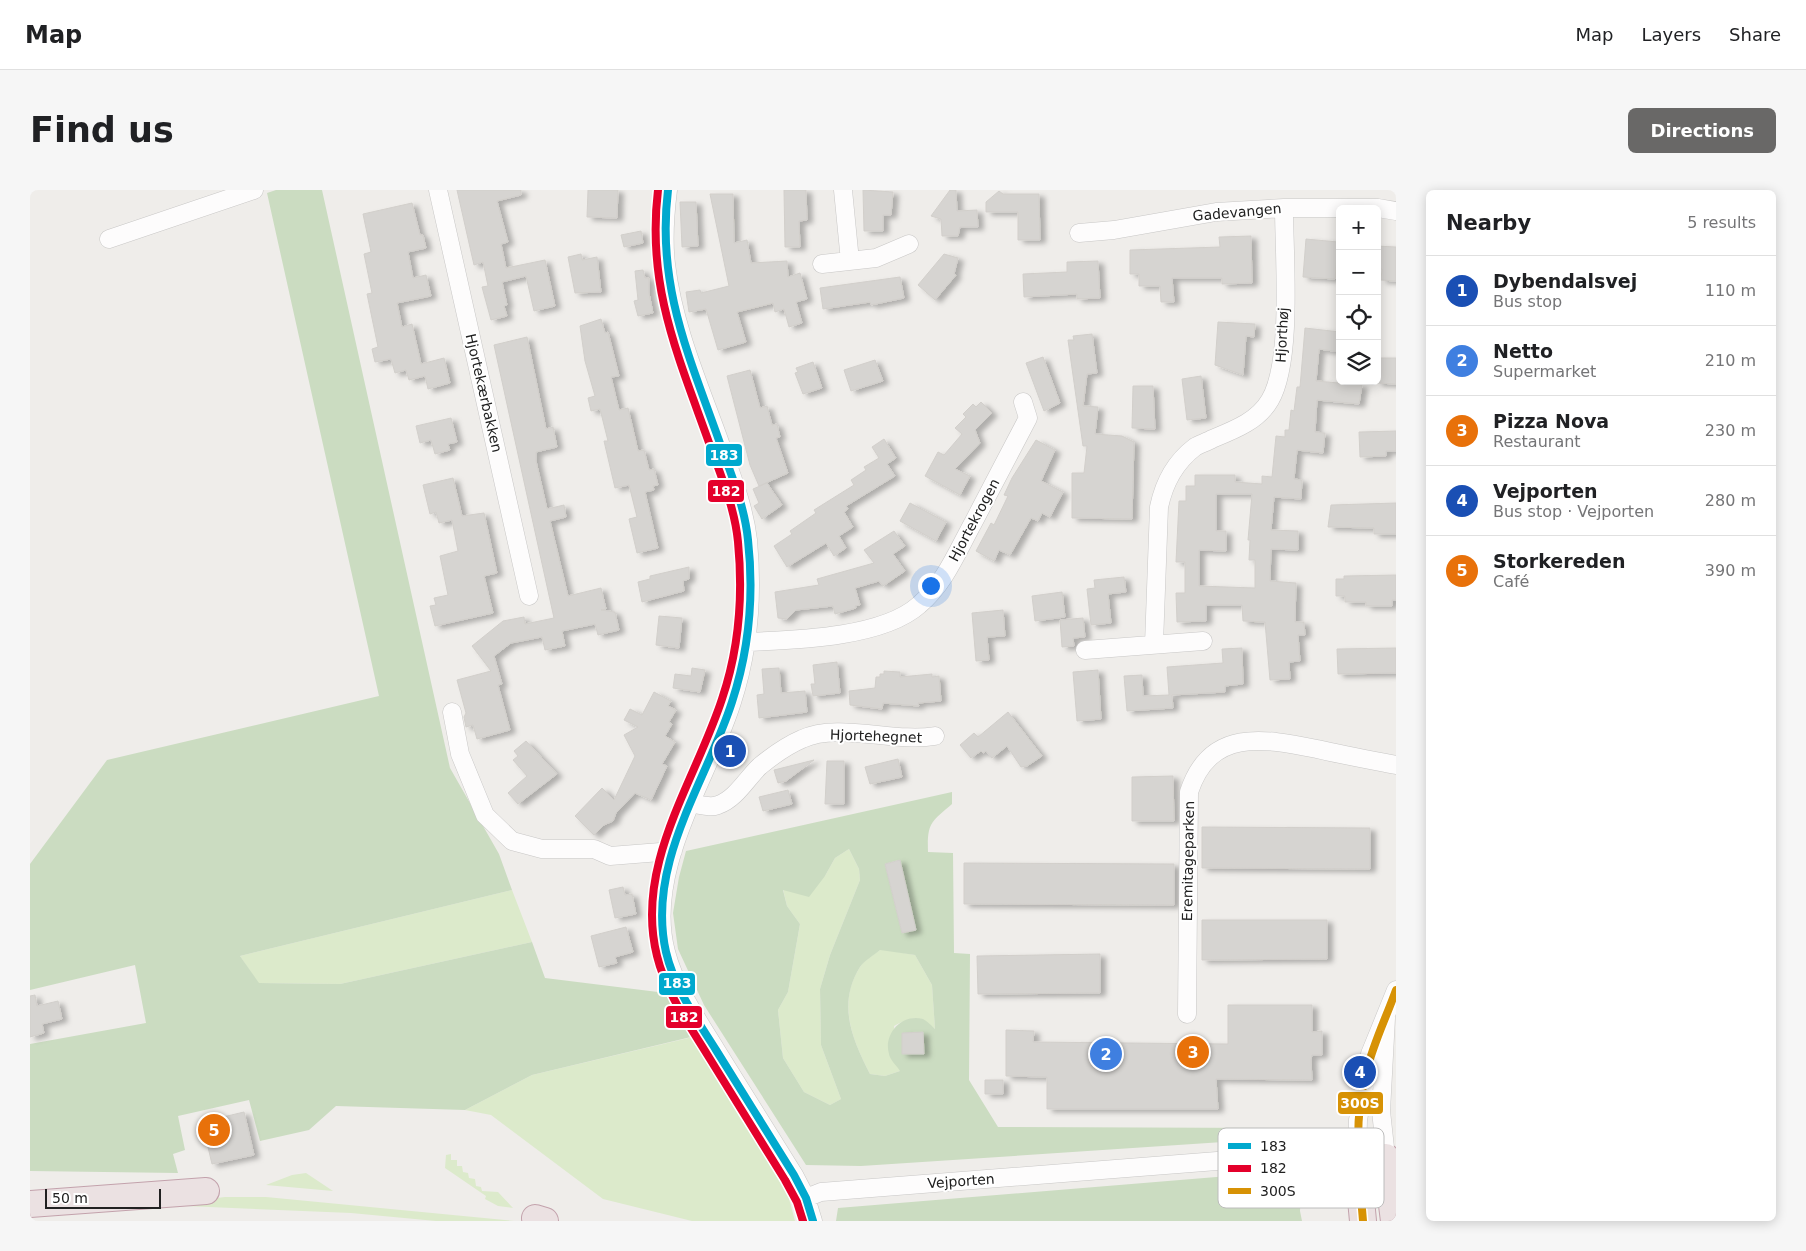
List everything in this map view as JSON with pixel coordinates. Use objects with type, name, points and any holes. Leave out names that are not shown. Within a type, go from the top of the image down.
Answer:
[{"type":"highway","points":[[1386,1157],[1394,1221]]},
{"type":"highway","points":[[30,1204],[206,1191]]},
{"type":"highway","points":[[1362,1208],[1363,1221]]},
{"type":"street","points":[[109,239],[254,190]]},
{"type":"street","name":"Hjortekærbakken","points":[[438,190],[529,596]]},
{"type":"street","points":[[668,190],[664,224],[665,253],[672,303],[684,344],[737,492],[748,540],[749,592],[746,642],[740,676],[732,704],[668,866],[662,916],[666,954],[683,995],[794,1175],[806,1198],[813,1221]]},
{"type":"street","points":[[843,190],[850,261]]},
{"type":"street","name":"Gadevangen","points":[[1079,233],[1114,230],[1216,212],[1284,208],[1378,208],[1396,210]]},
{"type":"street","name":"Hjorthøj","points":[[1154,644],[1158,507],[1164,485],[1176,466],[1196,446],[1241,427],[1256,416],[1270,400],[1279,378],[1284,345],[1284,208]]},
{"type":"street","points":[[822,264],[876,258],[909,244]]},
{"type":"street","name":"Hjortekrogen","points":[[746,642],[800,640],[843,635],[893,620],[918,606],[942,581],[1028,418],[1023,402]]},
{"type":"street","points":[[1085,650],[1203,641]]},
{"type":"street","points":[[452,712],[460,754],[485,815],[512,841],[542,849],[594,849],[610,856],[673,851]]},
{"type":"street","name":"Hjortehegnet","points":[[692,802],[710,807],[727,801],[761,766],[802,739],[817,734],[841,733],[919,739],[935,736]]},
{"type":"street","name":"Eremitageparken","points":[[1187,1014],[1189,792],[1195,774],[1207,759],[1228,745],[1252,740],[1279,742],[1396,765]]},
{"type":"street","points":[[1358,1128],[1370,1054],[1396,990]]},
{"type":"street","points":[[1383,1128],[1381,1111],[1386,1018]]},
{"type":"street","points":[[1384,1139],[1386,1157]]},
{"type":"street","name":"Vejporten","points":[[806,1198],[821,1192],[1218,1161]]},
{"type":"green space","points":[[276,190],[322,190],[450,768],[499,854],[512,890],[240,956],[259,983],[340,984],[532,942],[545,978],[666,993],[691,1037],[532,1075],[465,1110],[336,1106],[309,1130],[260,1141],[249,1100],[178,1116],[185,1150],[173,1154],[178,1173],[30,1171],[30,1044],[146,1023],[135,965],[30,990],[30,864],[107,760],[379,696],[267,193]]},
{"type":"green space","points":[[952,792],[952,804],[935,819],[930,829],[928,852],[953,853],[954,953],[970,954],[969,1080],[998,1127],[1300,1128],[1218,1128],[1218,1142],[861,1166],[806,1165],[704,1005],[678,949],[673,913],[679,877],[686,851]],"holes":[[[849,849],[859,869],[860,880],[830,955],[820,989],[821,1045],[841,1099],[830,1105],[804,1092],[783,1058],[778,1010],[788,992],[800,924],[787,906],[783,890],[809,897],[825,876],[835,858]],[[899,860],[916,929],[902,933],[885,864]],[[880,950],[915,955],[932,985],[935,1029],[923,1019],[915,1018],[901,1022],[892,1033],[888,1047],[889,1054],[900,1071],[885,1076],[870,1074],[853,1035],[848,1008],[849,994],[860,967]]]},
{"type":"green space","points":[[849,849],[859,869],[860,880],[830,955],[820,989],[821,1045],[841,1099],[830,1105],[804,1092],[783,1058],[778,1010],[788,992],[800,924],[787,906],[783,889],[825,876],[835,858]]},
{"type":"green space","points":[[512,890],[532,942],[340,984],[258,983],[240,956]]},
{"type":"green space","points":[[881,949],[915,955],[932,985],[935,1029],[925,1021],[916,1018],[906,1020],[894,1026],[900,1071],[885,1076],[870,1074],[853,1034],[848,1007],[853,980],[860,967]]},
{"type":"green space","points":[[697,1036],[733,1099],[783,1176],[795,1221],[692,1221],[603,1199],[491,1115],[465,1110],[532,1075]]},
{"type":"green space","points":[[451,1154],[451,1160],[457,1160],[457,1166],[462,1166],[463,1172],[468,1173],[469,1178],[475,1179],[476,1186],[481,1187],[482,1191],[498,1192],[513,1208],[498,1206],[485,1199],[486,1196],[445,1168],[446,1155]]},
{"type":"green space","points":[[306,1173],[333,1191],[266,1185],[292,1175]]},
{"type":"green space","points":[[1218,1177],[1218,1208],[1300,1208],[1302,1221],[836,1221],[838,1208]]},
{"type":"green space","points":[[225,1197],[266,1197],[514,1221],[436,1221],[351,1213],[185,1206],[185,1202]]},
{"type":"building","points":[[457,190],[521,190],[521,195],[497,201],[508,242],[501,244],[506,268],[545,260],[555,306],[534,311],[526,276],[502,282],[507,305],[504,306],[507,316],[491,320],[482,287],[488,286],[483,262],[474,265]]},
{"type":"building","points":[[588,190],[618,190],[617,218],[587,217]]},
{"type":"building","points":[[784,190],[806,190],[807,220],[799,221],[800,247],[785,247]]},
{"type":"building","points":[[863,190],[893,192],[891,215],[883,215],[883,231],[864,231]]},
{"type":"building","points":[[950,190],[956,190],[957,211],[977,210],[978,227],[960,227],[958,236],[942,236],[941,219],[931,216]]},
{"type":"building","points":[[999,191],[1003,194],[1039,194],[1040,240],[1018,240],[1018,212],[986,212],[986,202]]},
{"type":"building","points":[[710,194],[733,194],[734,243],[747,240],[751,263],[787,261],[788,277],[800,273],[807,299],[796,302],[802,323],[789,327],[784,309],[775,312],[773,303],[737,312],[746,342],[718,350],[706,309],[689,312],[686,292],[700,290],[701,293],[729,286]]},
{"type":"building","points":[[680,202],[696,202],[698,246],[682,247]]},
{"type":"building","points":[[412,203],[420,235],[423,235],[426,248],[408,252],[413,278],[426,275],[431,296],[397,303],[402,327],[412,324],[421,364],[444,358],[450,383],[428,389],[425,376],[409,380],[406,370],[395,373],[391,359],[375,362],[372,349],[378,347],[367,294],[372,293],[364,254],[371,252],[363,214]]},
{"type":"building","points":[[641,231],[643,243],[624,247],[621,235]]},
{"type":"building","points":[[1251,236],[1252,283],[1222,284],[1222,278],[1172,278],[1174,302],[1161,302],[1160,286],[1139,286],[1139,274],[1130,274],[1130,250],[1220,247],[1219,237]]},
{"type":"building","points":[[1306,239],[1336,242],[1335,279],[1303,277]]},
{"type":"building","points":[[1381,246],[1396,247],[1396,281],[1381,280]]},
{"type":"building","points":[[581,254],[582,260],[597,257],[601,292],[575,293],[568,257]]},
{"type":"building","points":[[944,254],[958,258],[954,274],[956,275],[935,300],[918,285]]},
{"type":"building","points":[[1098,261],[1100,298],[1077,299],[1077,294],[1024,297],[1023,274],[1067,272],[1067,262]]},
{"type":"building","points":[[643,270],[645,278],[649,278],[649,293],[653,313],[638,316],[634,301],[638,300],[635,271]]},
{"type":"building","points":[[900,277],[904,298],[871,305],[870,302],[823,309],[820,288]]},
{"type":"building","points":[[601,319],[605,333],[608,332],[619,376],[611,377],[619,410],[628,408],[638,451],[644,450],[649,470],[654,469],[658,485],[653,486],[654,490],[645,492],[658,548],[637,553],[629,519],[637,517],[629,485],[615,488],[604,441],[608,441],[600,409],[591,411],[588,398],[595,396],[585,361],[580,326]]},
{"type":"building","points":[[1218,322],[1255,324],[1254,337],[1246,336],[1243,375],[1215,365]]},
{"type":"building","points":[[1305,328],[1336,332],[1336,351],[1319,349],[1316,381],[1336,383],[1336,385],[1362,385],[1359,404],[1317,400],[1315,432],[1325,433],[1323,453],[1297,450],[1294,479],[1302,480],[1301,499],[1274,497],[1271,530],[1298,531],[1298,550],[1271,549],[1270,581],[1296,583],[1295,622],[1304,622],[1305,635],[1298,635],[1300,661],[1289,662],[1290,679],[1270,680],[1265,622],[1243,621],[1242,605],[1206,605],[1206,621],[1177,622],[1176,593],[1185,593],[1185,562],[1176,562],[1179,501],[1186,501],[1186,486],[1195,486],[1195,475],[1235,475],[1235,482],[1262,484],[1262,476],[1272,477],[1276,436],[1285,437],[1285,430],[1289,430],[1291,410],[1294,411],[1297,387],[1300,387]],"holes":[[[1216,494],[1252,494],[1248,540],[1250,540],[1249,560],[1255,560],[1255,588],[1199,586],[1199,550],[1226,551],[1226,531],[1216,531]]]},
{"type":"building","points":[[1092,334],[1097,373],[1087,374],[1083,406],[1098,407],[1095,434],[1122,436],[1134,442],[1132,519],[1072,518],[1072,473],[1084,473],[1087,446],[1083,446],[1068,340],[1074,340],[1073,336]]},
{"type":"building","points":[[527,337],[546,429],[553,427],[557,447],[536,452],[536,461],[547,509],[564,505],[566,517],[550,521],[568,596],[601,588],[606,609],[601,610],[615,612],[619,630],[598,635],[595,624],[562,631],[565,646],[545,650],[542,637],[511,643],[494,656],[502,684],[498,685],[510,730],[477,739],[473,725],[466,727],[464,717],[466,713],[457,680],[491,671],[472,646],[503,621],[524,617],[525,624],[554,618],[494,345]]},
{"type":"building","points":[[1043,357],[1060,403],[1044,411],[1026,363]]},
{"type":"building","points":[[1381,358],[1396,358],[1396,384],[1381,383]]},
{"type":"building","points":[[875,360],[883,381],[851,391],[844,370]]},
{"type":"building","points":[[813,362],[822,388],[803,394],[795,373],[798,372],[796,368]]},
{"type":"building","points":[[750,370],[760,408],[767,406],[772,425],[777,424],[780,437],[776,438],[788,473],[759,486],[750,465],[727,376]]},
{"type":"building","points":[[1201,376],[1206,418],[1187,420],[1182,379]]},
{"type":"building","points":[[1133,386],[1153,386],[1155,429],[1132,428]]},
{"type":"building","points":[[981,402],[992,413],[975,430],[980,443],[955,469],[970,476],[960,495],[925,476],[938,452],[944,455],[962,434],[955,428],[966,417],[963,414],[973,404],[976,407]]},
{"type":"building","points":[[451,418],[457,442],[448,444],[450,450],[435,454],[431,440],[420,443],[416,426]]},
{"type":"building","points":[[1396,431],[1396,451],[1386,451],[1386,456],[1360,457],[1359,432]]},
{"type":"building","points":[[884,439],[896,458],[887,464],[895,476],[846,506],[848,509],[844,512],[853,527],[839,536],[846,548],[834,556],[826,543],[787,567],[774,546],[792,534],[790,531],[816,513],[814,510],[854,485],[851,480],[866,470],[864,467],[879,458],[872,447]]},
{"type":"building","points":[[1036,440],[1055,450],[1041,481],[1063,492],[1050,517],[1042,513],[1038,521],[1031,518],[1010,555],[999,550],[994,561],[976,551],[991,523],[994,525],[1008,496],[1004,495],[1012,478]]},
{"type":"building","points":[[453,478],[462,516],[484,513],[497,573],[484,576],[493,613],[435,626],[430,606],[436,605],[434,598],[448,595],[440,556],[458,551],[452,520],[439,523],[436,512],[430,514],[423,485]]},
{"type":"building","points":[[767,483],[782,505],[762,519],[754,506],[759,503],[753,489]]},
{"type":"building","points":[[910,503],[946,522],[936,541],[900,521]]},
{"type":"building","points":[[1396,503],[1396,534],[1374,534],[1374,528],[1328,527],[1331,505]]},
{"type":"building","points":[[894,531],[905,546],[893,554],[905,571],[883,586],[879,581],[855,588],[860,605],[855,606],[856,608],[835,614],[833,606],[796,610],[787,619],[778,618],[775,592],[819,585],[817,579],[874,563],[864,550]]},
{"type":"building","points":[[689,567],[689,579],[683,581],[684,591],[642,602],[638,582],[650,579],[650,576]]},
{"type":"building","points":[[1396,575],[1396,600],[1392,600],[1392,606],[1366,606],[1366,602],[1345,602],[1345,596],[1336,596],[1336,579],[1344,579],[1344,576]]},
{"type":"building","points":[[1124,577],[1126,592],[1108,594],[1111,623],[1091,625],[1087,589],[1095,588],[1094,580]]},
{"type":"building","points":[[1062,592],[1065,617],[1035,621],[1032,596]]},
{"type":"building","points":[[1003,610],[1005,636],[987,637],[989,660],[976,661],[972,613]]},
{"type":"building","points":[[659,616],[682,618],[679,648],[656,645]]},
{"type":"building","points":[[1083,618],[1085,637],[1073,638],[1074,646],[1062,647],[1060,620]]},
{"type":"building","points":[[1242,648],[1243,684],[1225,686],[1225,692],[1172,695],[1173,708],[1127,711],[1124,676],[1142,675],[1143,696],[1169,695],[1167,667],[1223,663],[1222,649]]},
{"type":"building","points":[[1396,648],[1396,673],[1338,674],[1337,649]]},
{"type":"building","points":[[837,662],[840,693],[813,696],[811,684],[815,684],[813,665]]},
{"type":"building","points":[[692,668],[705,670],[700,692],[673,688],[675,674],[691,676]]},
{"type":"building","points":[[779,668],[781,693],[805,691],[807,712],[759,718],[757,695],[764,694],[762,669]]},
{"type":"building","points":[[1098,670],[1101,719],[1077,721],[1073,672]]},
{"type":"building","points":[[884,671],[900,672],[900,677],[932,674],[932,677],[939,676],[941,701],[918,703],[919,706],[883,703],[882,709],[850,705],[849,691],[875,688],[876,677],[884,674]]},
{"type":"building","points":[[654,692],[671,701],[668,706],[676,710],[669,722],[672,724],[665,736],[675,742],[662,764],[667,766],[651,800],[635,793],[616,813],[613,821],[604,825],[594,835],[575,816],[602,788],[614,800],[635,756],[624,735],[638,727],[624,720],[630,709],[642,715]]},
{"type":"building","points":[[1008,712],[1042,756],[1027,766],[1021,767],[1007,746],[992,758],[986,751],[983,753],[981,751],[971,758],[960,745],[974,733],[978,737]]},
{"type":"building","points":[[526,741],[557,774],[518,804],[508,793],[527,776],[513,760],[518,756],[514,751]]},
{"type":"building","points":[[898,759],[902,777],[870,784],[865,767]]},
{"type":"building","points":[[814,760],[786,781],[778,783],[774,770]]},
{"type":"building","points":[[827,761],[844,761],[844,804],[825,804]]},
{"type":"building","points":[[1173,776],[1174,821],[1132,821],[1132,777]]},
{"type":"building","points":[[788,790],[792,804],[763,811],[759,797]]},
{"type":"building","points":[[1202,827],[1370,828],[1370,869],[1202,868]]},
{"type":"building","points":[[900,860],[916,930],[902,933],[885,864]]},
{"type":"building","points":[[964,863],[1174,864],[1174,905],[964,904]]},
{"type":"building","points":[[623,887],[625,895],[632,894],[636,914],[615,918],[609,890]]},
{"type":"building","points":[[1202,920],[1327,920],[1327,959],[1202,960]]},
{"type":"building","points":[[626,927],[633,952],[615,957],[617,963],[599,967],[591,936]]},
{"type":"building","points":[[1100,954],[1100,993],[978,994],[977,956]]},
{"type":"building","points":[[35,995],[37,1006],[58,1001],[62,1019],[42,1024],[44,1033],[30,1037],[30,996]]},
{"type":"building","points":[[1228,1005],[1312,1005],[1312,1032],[1322,1031],[1322,1055],[1312,1055],[1312,1080],[1216,1079],[1218,1109],[1047,1109],[1047,1077],[1006,1076],[1006,1030],[1034,1031],[1033,1042],[1228,1044]]},
{"type":"building","points":[[923,1032],[924,1054],[902,1054],[902,1033]]},
{"type":"building","points":[[985,1080],[1003,1080],[1003,1094],[985,1094]]},
{"type":"building","points":[[244,1112],[254,1155],[212,1164],[202,1122]]},
{"type":"transit line","name":"182","points":[[658,190],[656,226],[657,260],[661,292],[668,324],[688,386],[731,507],[738,542],[740,601],[736,641],[728,680],[711,730],[671,824],[660,857],[654,889],[652,922],[657,956],[672,996],[785,1180],[797,1202],[803,1221]]},
{"type":"transit line","name":"183","points":[[668,190],[667,259],[672,292],[688,354],[741,505],[750,560],[750,601],[743,662],[732,702],[694,793],[671,855],[664,887],[662,919],[666,952],[675,978],[687,1003],[794,1175],[806,1198],[813,1221]]},
{"type":"transit line","name":"300S","points":[[1358,1128],[1359,1109],[1366,1073],[1396,990]]},
{"type":"transit line","name":"300S","points":[[1362,1208],[1363,1221]]},
{"type":"place","name":"Dybendalsvej","points":[[730,751]]},
{"type":"place","name":"Pizza Nova","points":[[1193,1052]]},
{"type":"place","name":"Netto","points":[[1106,1054]]},
{"type":"place","name":"Vejporten","points":[[1360,1072]]},
{"type":"place","name":"Storkereden","points":[[214,1130]]}]
